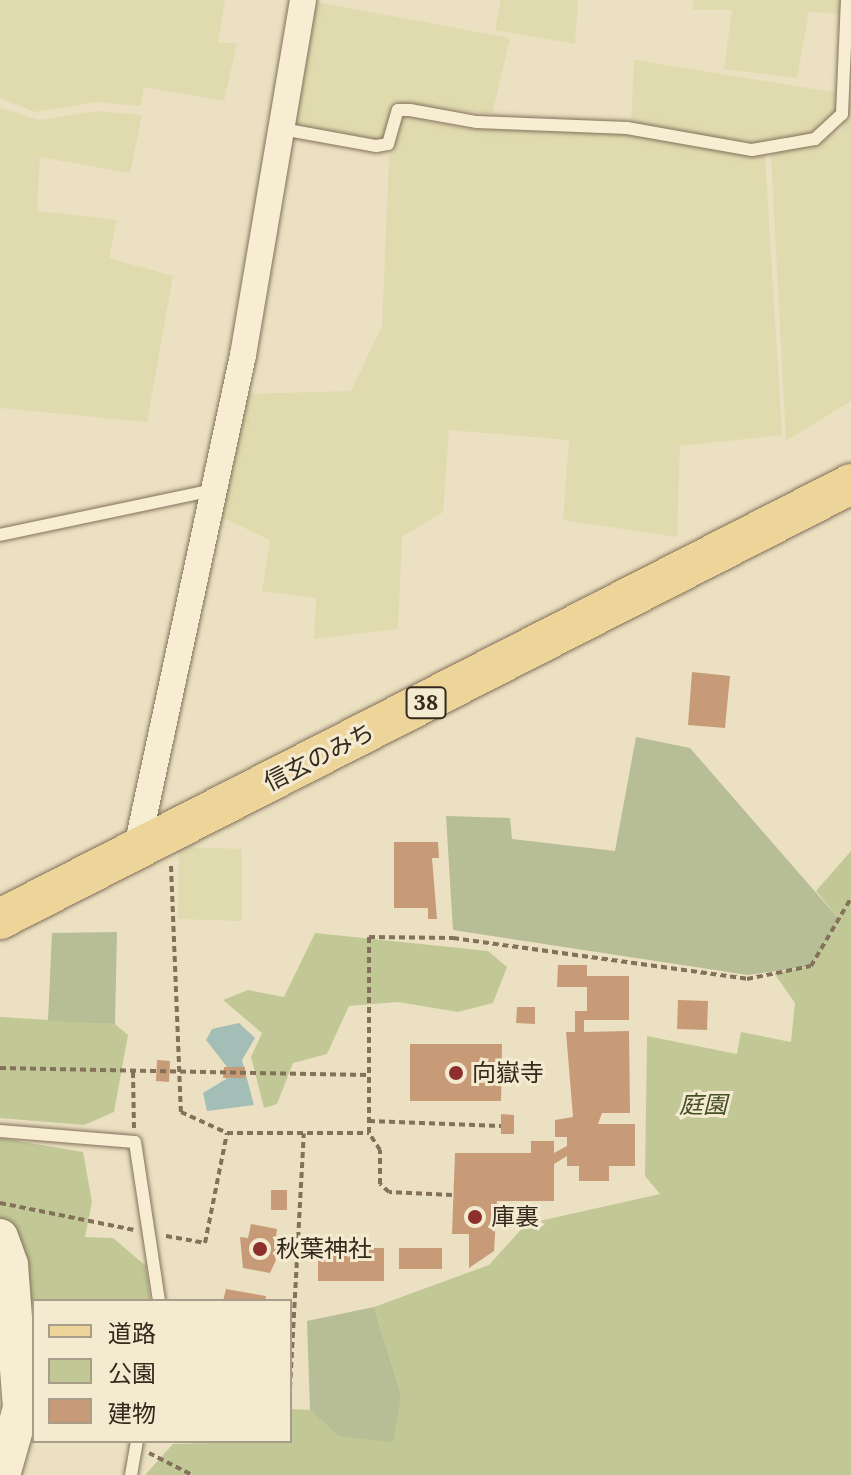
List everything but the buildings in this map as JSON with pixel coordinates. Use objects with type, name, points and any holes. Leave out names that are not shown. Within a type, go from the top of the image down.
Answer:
[{"type":"main road","name":"信玄のみち","points":[[0,919],[851,484]]},
{"type":"street","points":[[136,852],[209,491],[243,355],[303,0]]},
{"type":"street","points":[[0,1237],[10,1265],[21,1408],[2,1475]]},
{"type":"lane","points":[[282,129],[376,146],[388,144],[398,110],[410,110],[477,122],[627,128],[752,150],[815,139],[842,114],[847,0]]},
{"type":"lane","points":[[0,535],[209,491]]},
{"type":"lane","points":[[0,1131],[135,1142],[159,1299]]},
{"type":"lane","points":[[131,1475],[136,1444]]},
{"type":"path","points":[[171,834],[177,1073],[181,1112],[227,1133],[369,1133]]},
{"type":"path","points":[[452,1195],[389,1192],[369,1133],[369,937],[453,938],[747,979],[811,966],[851,898]]},
{"type":"path","points":[[0,1068],[369,1075]]},
{"type":"path","points":[[133,1072],[135,1142]]},
{"type":"path","points":[[369,1121],[501,1126]]},
{"type":"path","points":[[0,1203],[205,1243],[227,1133]]},
{"type":"path","points":[[292,1352],[304,1133]]},
{"type":"path","points":[[136,1444],[192,1475]]},
{"type":"shaded area","points":[[0,0],[225,0],[218,43],[237,43],[224,101],[144,87],[141,106],[96,102],[35,112],[0,98]]},
{"type":"shaded area","points":[[501,0],[578,0],[575,44],[495,30]]},
{"type":"shaded area","points":[[693,0],[842,0],[842,14],[809,12],[797,78],[724,69],[732,10],[693,10]]},
{"type":"shaded area","points":[[311,1],[510,38],[492,114],[395,102],[384,137],[373,141],[291,123]]},
{"type":"shaded area","points":[[634,60],[839,93],[837,111],[814,133],[755,144],[631,123]]},
{"type":"shaded area","points":[[851,96],[851,401],[786,441],[771,154],[841,132]]},
{"type":"shaded area","points":[[0,108],[39,120],[97,111],[142,115],[130,173],[40,157],[37,211],[117,220],[109,258],[173,276],[147,422],[0,408]]},
{"type":"shaded area","points":[[403,116],[467,129],[628,133],[765,156],[782,435],[680,446],[677,537],[563,520],[569,440],[449,430],[443,512],[402,537],[398,629],[314,639],[316,598],[262,591],[270,540],[217,515],[244,394],[351,391],[382,326],[389,158]]},
{"type":"shaded area","points":[[179,847],[242,849],[242,921],[178,919]]},
{"type":"green space","points":[[636,737],[690,748],[839,919],[811,966],[748,975],[453,930],[446,816],[510,818],[512,839],[615,851]]},
{"type":"green space","name":"庭園","points":[[851,851],[851,1475],[145,1475],[173,1444],[292,1443],[292,1409],[310,1410],[338,1436],[401,1395],[374,1307],[489,1265],[526,1224],[660,1194],[645,1176],[647,1036],[737,1054],[741,1032],[791,1042],[795,1003],[774,973],[811,966],[839,919],[816,891]]},
{"type":"green space","points":[[117,932],[115,1024],[48,1021],[52,933]]},
{"type":"green space","points":[[315,933],[488,951],[507,967],[493,1003],[458,1012],[398,1002],[349,1006],[327,1054],[293,1063],[277,1104],[264,1108],[251,1057],[262,1033],[223,1000],[248,990],[284,997]]},
{"type":"green space","points":[[0,1017],[115,1024],[128,1035],[114,1112],[84,1125],[0,1118]]},
{"type":"green space","points":[[0,1138],[83,1152],[92,1202],[85,1237],[113,1238],[146,1266],[150,1299],[32,1299],[32,1396],[0,1237]]},
{"type":"green space","points":[[374,1307],[401,1395],[393,1442],[338,1436],[310,1410],[307,1321]]},
{"type":"water","points":[[239,1023],[255,1038],[242,1060],[254,1105],[207,1111],[203,1093],[226,1079],[228,1068],[206,1040],[212,1029]]},
{"type":"place","name":"向嶽寺","points":[[456,1073]]},
{"type":"place","name":"庫裏","points":[[475,1217]]},
{"type":"place","name":"秋葉神社","points":[[260,1249]]}]
